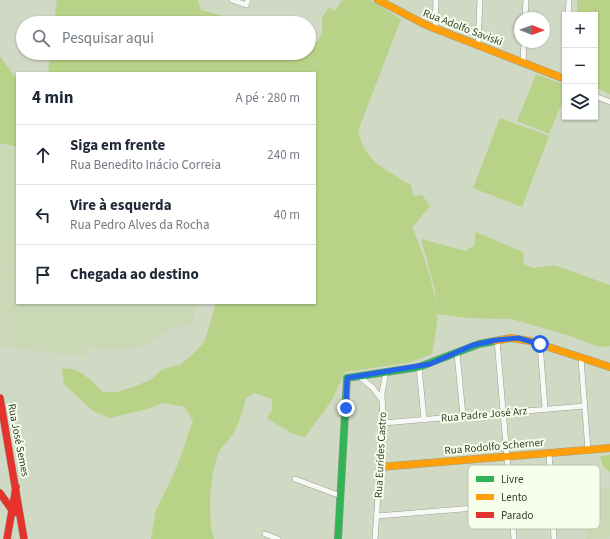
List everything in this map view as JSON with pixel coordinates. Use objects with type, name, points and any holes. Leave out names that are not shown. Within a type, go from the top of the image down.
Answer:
[{"type":"main road","name":"Rua Adolfo Saviski","points":[[378,0],[391,4],[435,28],[562,78]]},
{"type":"main road","points":[[338,539],[347,378],[419,367],[438,362],[473,345],[497,340],[518,338],[610,367]]},
{"type":"main road","name":"Rua José Semes","points":[[0,398],[24,539]]},
{"type":"main road","name":"Rua Rodolfo Scherner","points":[[380,467],[610,448]]},
{"type":"main road","points":[[1,495],[11,498],[16,486]]},
{"type":"main road","points":[[7,539],[13,512],[16,486]]},
{"type":"main road","points":[[1,495],[22,525]]},
{"type":"street","points":[[232,0],[246,5],[248,0]]},
{"type":"street","points":[[435,28],[436,0]]},
{"type":"street","points":[[478,45],[480,0]]},
{"type":"street","points":[[525,12],[526,0]]},
{"type":"street","points":[[568,12],[569,0]]},
{"type":"street","points":[[522,61],[523,48]]},
{"type":"street","points":[[598,97],[610,102]]},
{"type":"street","points":[[497,340],[508,465]]},
{"type":"street","points":[[540,344],[545,409]]},
{"type":"street","points":[[457,353],[463,416]]},
{"type":"street","points":[[581,359],[588,450]]},
{"type":"street","points":[[419,367],[424,419]]},
{"type":"street","name":"Rua Eurides Castro","points":[[375,539],[383,423],[382,400],[386,372]]},
{"type":"street","points":[[359,376],[373,388],[382,400]]},
{"type":"street","name":"Rua Padre José Arz","points":[[383,423],[585,406]]},
{"type":"street","points":[[548,453],[549,465]]},
{"type":"street","points":[[294,479],[341,496]]},
{"type":"street","points":[[377,516],[468,509]]},
{"type":"street","points":[[513,529],[514,539]]},
{"type":"street","points":[[553,529],[554,539]]},
{"type":"street","points":[[265,534],[278,539]]},
{"type":"shaded area","points":[[0,145],[16,149],[16,304],[196,304],[192,326],[172,327],[151,342],[135,348],[120,350],[88,348],[86,357],[1,346]]},
{"type":"shaded area","points":[[600,488],[610,488],[610,537],[587,539],[585,529],[600,529]]},
{"type":"green space","points":[[57,0],[198,0],[201,10],[222,16],[55,16]]},
{"type":"green space","points":[[342,0],[370,0],[401,19],[358,131],[361,142],[371,158],[385,169],[411,185],[413,196],[422,195],[430,206],[412,228],[421,249],[433,288],[437,313],[437,323],[432,354],[407,363],[345,372],[332,400],[305,437],[293,434],[267,418],[272,410],[272,399],[254,393],[246,398],[236,428],[217,457],[210,498],[214,539],[151,539],[156,510],[176,469],[193,421],[185,407],[162,403],[148,409],[109,418],[93,411],[64,384],[62,369],[79,372],[103,392],[117,392],[150,380],[163,369],[180,365],[195,352],[205,341],[216,304],[316,304],[316,72],[48,72],[49,60],[316,60],[316,41],[318,41],[322,33],[322,18],[329,7],[335,11]]},
{"type":"green space","points":[[577,0],[610,0],[610,94],[598,88],[598,12],[577,12]]},
{"type":"green space","points":[[0,56],[16,79],[16,147],[0,143]]},
{"type":"green space","points":[[536,74],[562,84],[562,103],[549,134],[517,121]]},
{"type":"green space","points":[[500,118],[549,136],[522,207],[473,188]]},
{"type":"green space","points":[[476,232],[523,252],[524,264],[533,268],[554,265],[610,285],[610,346],[599,347],[570,336],[512,319],[466,318],[437,314],[435,289],[421,239],[465,251],[474,246]]},
{"type":"green space","points":[[610,455],[610,472],[602,465],[600,456]]},
{"type":"traffic: fast","points":[[338,539],[347,378],[419,367],[479,344],[495,341]]},
{"type":"traffic: slow","points":[[378,0],[426,25],[562,78]]},
{"type":"traffic: slow","points":[[495,341],[511,338],[530,341],[610,367]]},
{"type":"traffic: slow","points":[[380,467],[610,448]]},
{"type":"traffic: jam","points":[[0,398],[24,539]]},
{"type":"traffic: jam","points":[[7,539],[16,487]]},
{"type":"traffic: jam","points":[[0,493],[14,513]]},
{"type":"route","points":[[346,408],[347,378],[419,367],[438,362],[473,345],[497,340],[518,338],[540,344]]}]
